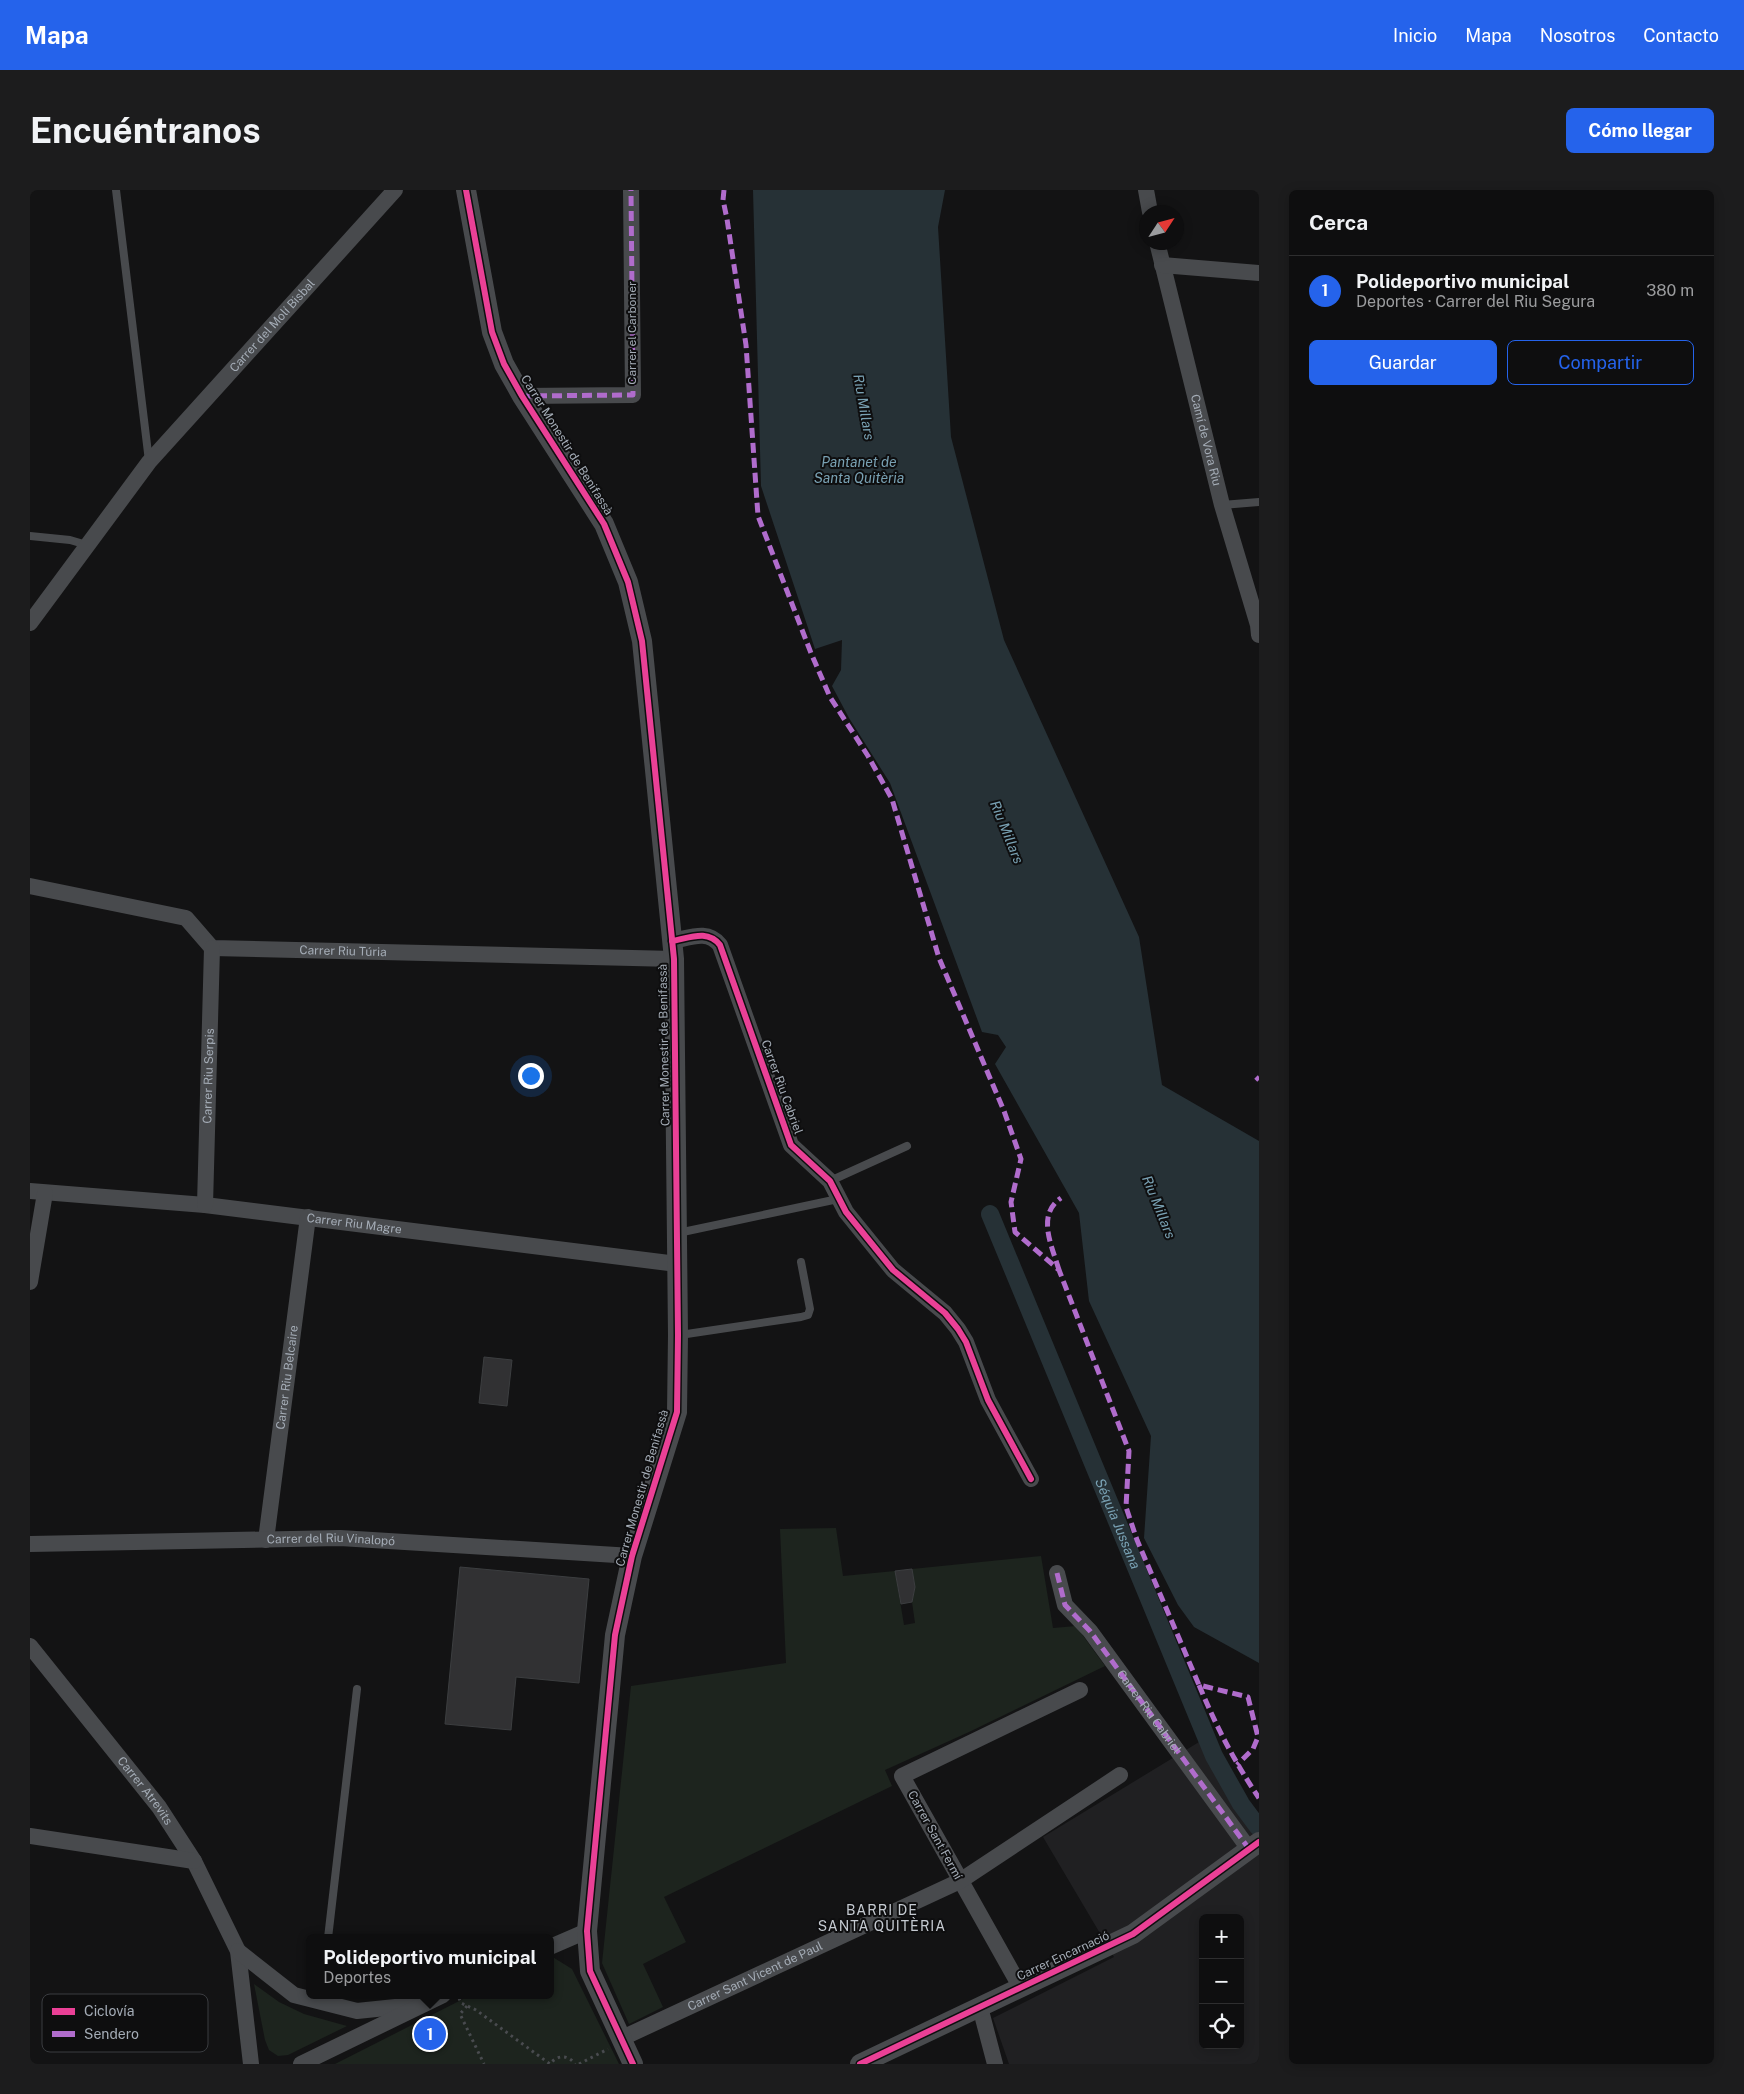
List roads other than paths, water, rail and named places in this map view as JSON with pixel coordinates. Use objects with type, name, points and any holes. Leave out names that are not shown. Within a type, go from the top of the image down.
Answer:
[{"type":"street","name":"Carrer del Molí Bisbal","points":[[30,623],[149,462],[395,190]]},
{"type":"street","name":"Carrer Monestir de Benifassà","points":[[466,190],[492,332],[504,364],[522,396],[604,524],[628,582],[642,641],[673,950],[678,1335],[677,1412],[632,1556],[615,1635],[587,1931],[590,1971],[633,2064]]},
{"type":"street","name":"Carrer el Carboner","points":[[522,396],[633,395],[631,190]]},
{"type":"street","points":[[1146,190],[1149,205]]},
{"type":"street","name":"Camí de Vora Riu","points":[[1159,250],[1222,505],[1258,625],[1259,635]]},
{"type":"street","points":[[1162,265],[1259,273]]},
{"type":"street","points":[[30,886],[186,918],[212,948]]},
{"type":"street","name":"Carrer Riu Cabriel","points":[[673,950],[706,935],[714,937],[720,945],[788,1140],[797,1153],[830,1181],[846,1212],[893,1270],[945,1313],[958,1329],[966,1342],[988,1400],[1031,1479]]},
{"type":"street","name":"Carrer Riu Túria","points":[[212,948],[673,950]]},
{"type":"street","name":"Carrer Riu Serpis","points":[[206,1205],[212,948]]},
{"type":"street","points":[[30,1282],[38,1192]]},
{"type":"street","name":"Carrer Riu Magre","points":[[38,1192],[206,1205],[677,1264]]},
{"type":"street","name":"Carrer Riu Belcaire","points":[[266,1540],[308,1217]]},
{"type":"street","name":"Carrer del Riu Vinalopó","points":[[30,1544],[340,1538],[632,1556]]},
{"type":"street","name":"Carrer Riu Cabriel","points":[[1057,1573],[1065,1605],[1090,1630],[1254,1845]]},
{"type":"street","name":"Carrer Atrevits","points":[[30,1646],[159,1807],[194,1861],[238,1952]]},
{"type":"street","name":"Carrer Sant Fermí","points":[[1021,1988],[902,1776],[1080,1690]]},
{"type":"street","name":"Carrer Sant Vicent de Paul","points":[[621,2041],[960,1881],[1120,1775]]},
{"type":"street","points":[[30,1836],[194,1861]]},
{"type":"street","name":"Carrer Encarnació","points":[[860,2064],[1133,1934],[1254,1845]]},
{"type":"street","points":[[554,1946],[587,1931]]},
{"type":"street","points":[[238,1952],[294,1995],[306,1997]]},
{"type":"street","points":[[238,1952],[251,2064]]},
{"type":"street","points":[[321,1999],[356,2011],[424,2004]]},
{"type":"street","points":[[301,2064],[435,1999]]},
{"type":"street","points":[[980,2008],[996,2064]]},
{"type":"street","points":[[356,2011],[356,2037]]},
{"type":"lane","points":[[116,190],[149,462]]},
{"type":"lane","points":[[1222,505],[1259,502]]},
{"type":"lane","points":[[30,536],[70,540],[87,545]]},
{"type":"lane","points":[[830,1181],[908,1146]]},
{"type":"lane","points":[[676,1233],[838,1199]]},
{"type":"lane","points":[[678,1335],[808,1315],[810,1309],[802,1262]]},
{"type":"lane","points":[[328,1934],[357,1689]]},
{"type":"water","name":"Pantanet de Santa Quitèria","points":[[753,190],[945,190],[938,227],[951,437],[1004,640],[1139,937],[1162,1085],[1259,1141],[1259,1663],[1194,1627],[1178,1605],[1144,1538],[1151,1436],[1089,1301],[1079,1213],[995,1064],[1006,1047],[998,1035],[982,1032],[890,783],[849,718],[832,686],[841,670],[842,640],[815,649],[761,486]]},
{"type":"waterway","name":"Séquia Jussana","points":[[990,1214],[1214,1756],[1241,1804],[1258,1827]]},
{"type":"place","name":"Polideportivo municipal","points":[[430,2034]]},
{"type":"district","name":"BARRI DE SANTA QUITÈRIA","points":[[882,1918]]},
{"type":"water label","name":"Riu Millars","points":[[864,407]]},
{"type":"water label","name":"Riu Millars","points":[[1007,832]]},
{"type":"water label","name":"Riu Millars","points":[[1159,1207]]}]
